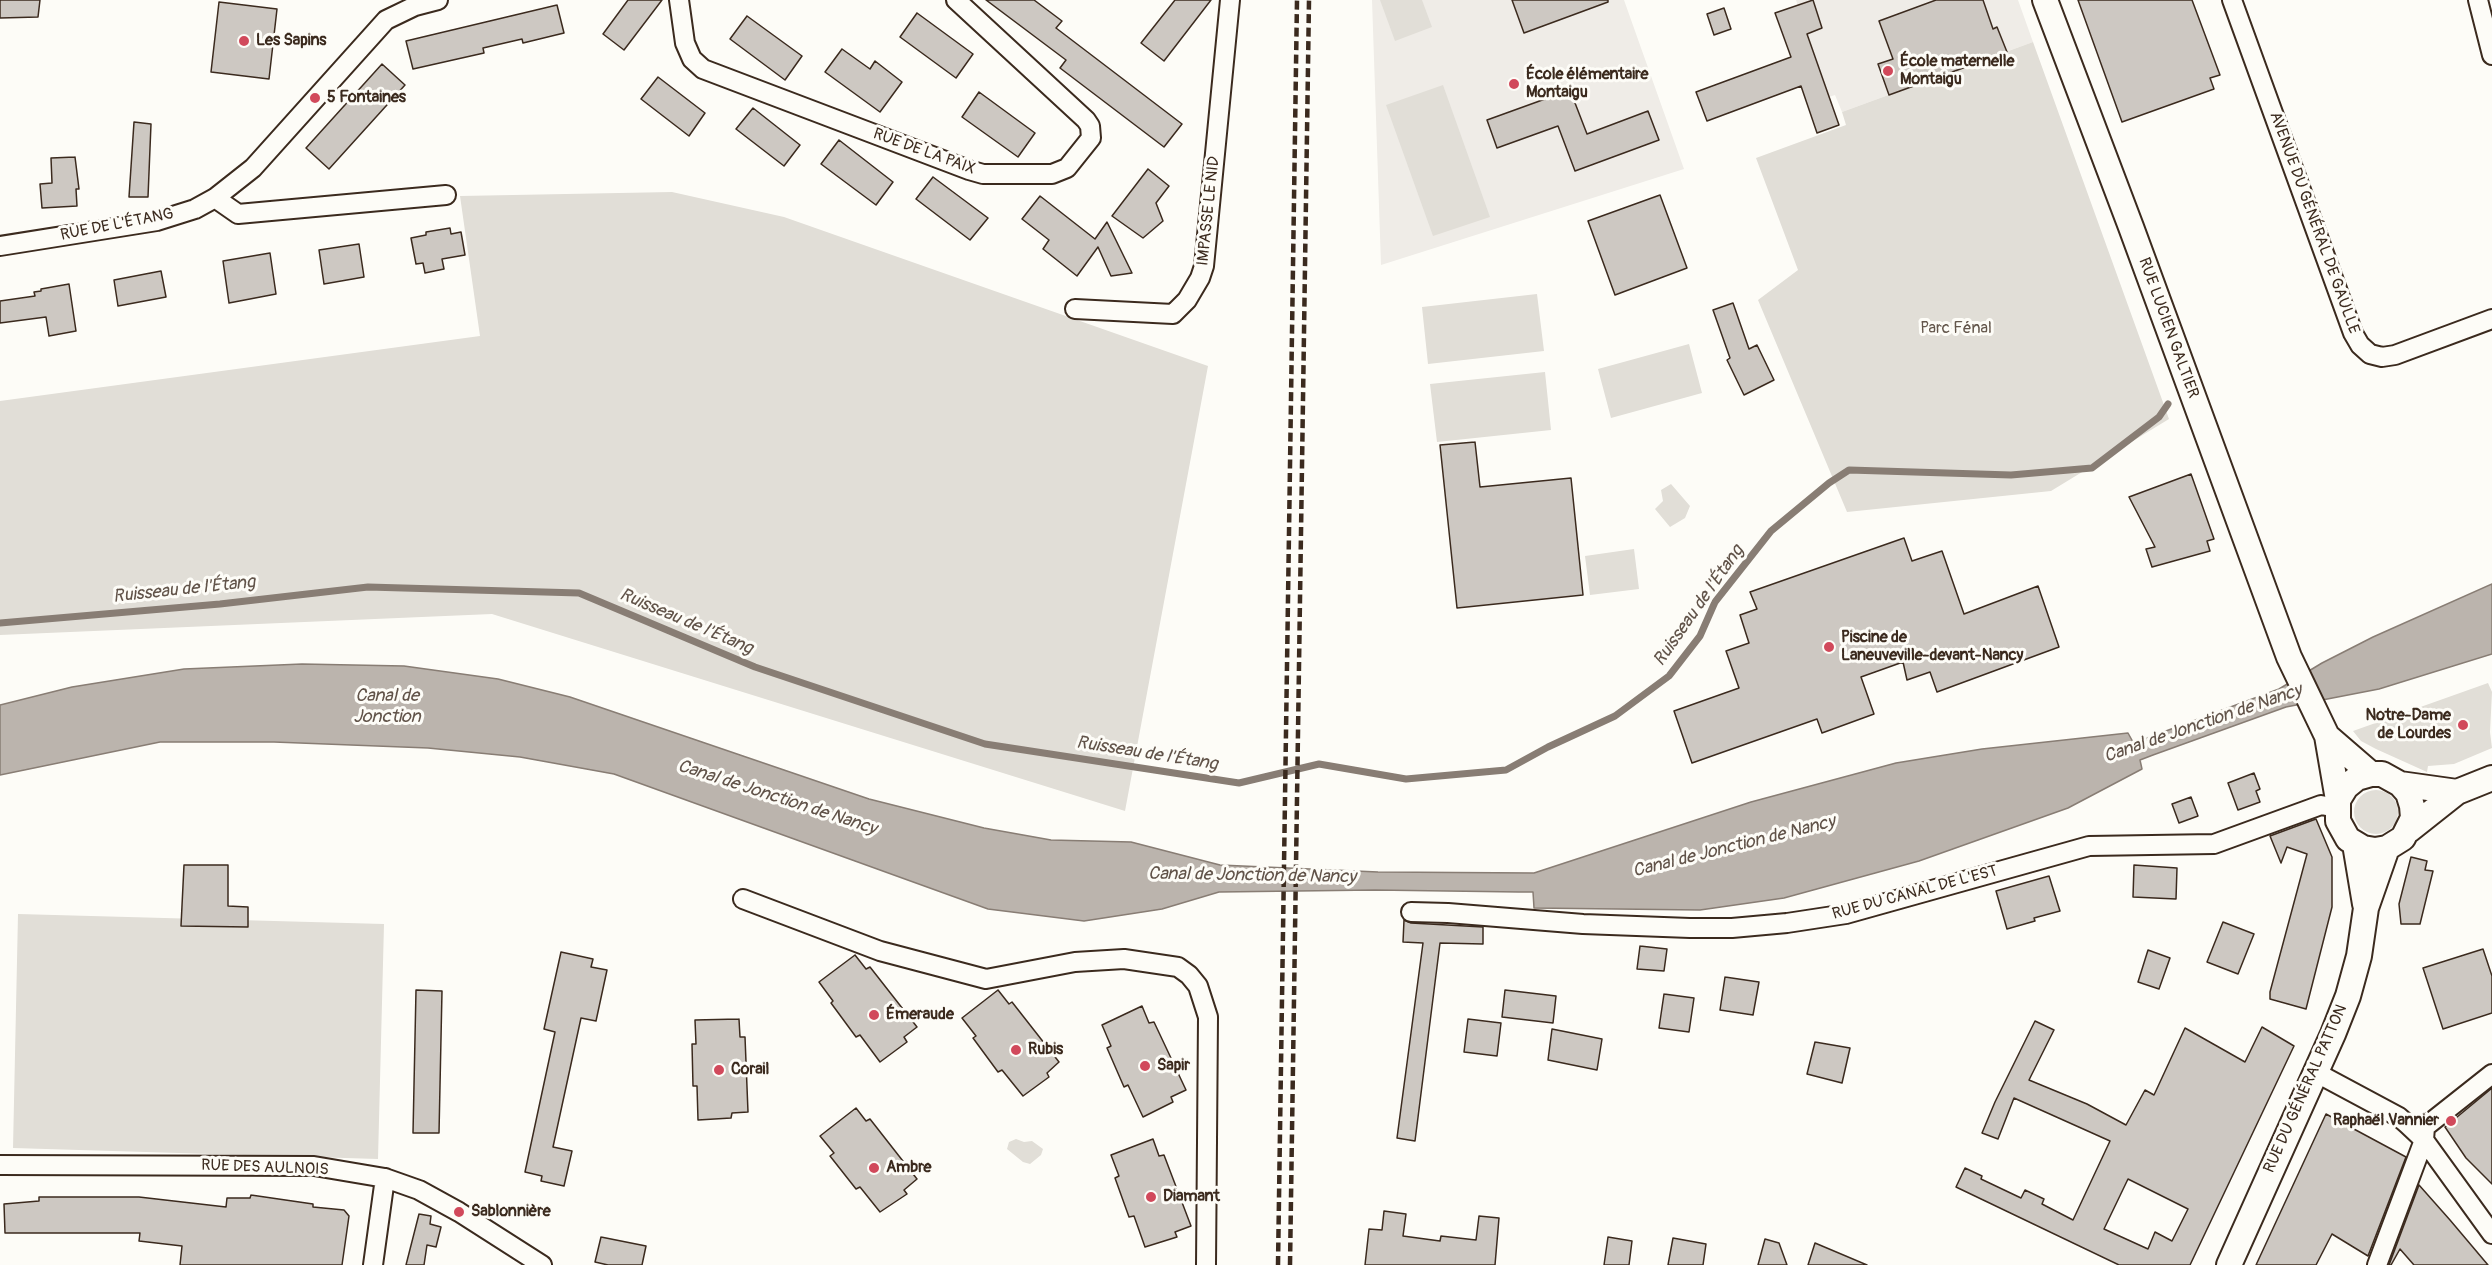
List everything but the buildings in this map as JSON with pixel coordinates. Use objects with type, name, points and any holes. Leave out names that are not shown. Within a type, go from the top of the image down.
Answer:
[{"type":"main road","name":"RUE LUCIEN GALTIER","points":[[2045,0],[2289,657],[2327,736]]},
{"type":"main road","points":[[2327,736],[2371,774]]},
{"type":"main road","points":[[2327,736],[2338,804],[2338,821],[2343,833],[2355,844],[2374,850],[2387,848],[2403,838],[2409,830],[2457,792],[2492,778]]},
{"type":"main road","points":[[2338,804],[2346,787],[2357,778],[2371,774],[2392,778],[2408,793],[2413,818],[2409,830]]},
{"type":"main road","points":[[2400,784],[2457,792]]},
{"type":"main road","name":"RUE DU GÉNÉRAL PATTON","points":[[2355,844],[2366,908]]},
{"type":"main road","name":"RUE DU GÉNÉRAL PATTON","points":[[2229,1265],[2348,996],[2359,956],[2366,908],[2387,848]]},
{"type":"street","name":"RUE DE L'ÉTANG","points":[[0,246],[157,221],[195,209],[215,198],[254,168],[386,20],[415,6],[438,0]]},
{"type":"street","name":"RUE DE LA PAIX","points":[[679,0],[685,43],[692,59],[703,69],[983,174],[1052,174],[1067,168],[1088,145],[1091,138],[1090,126],[956,0]]},
{"type":"street","name":"IMPASSE LE NID","points":[[1075,309],[1173,314],[1187,300],[1200,278],[1204,266],[1230,0]]},
{"type":"street","name":"AVENUE DU GÉNÉRAL DE GAULLE","points":[[2232,0],[2353,333],[2360,345],[2370,354],[2382,357],[2395,355],[2492,319]]},
{"type":"street","points":[[2478,0],[2492,55]]},
{"type":"street","points":[[215,198],[238,214],[446,195]]},
{"type":"street","name":"RUE DU CANAL DE L'EST","points":[[1411,912],[1583,924],[1690,928],[1732,928],[1787,923],[1846,914],[2089,846],[2214,844],[2321,805],[2338,804]]},
{"type":"street","points":[[742,899],[880,951],[986,979],[1075,962],[1124,959],[1178,968],[1189,975],[1198,986],[1208,1017],[1206,1265]]},
{"type":"street","points":[[2315,1072],[2399,1117],[2424,1140],[2492,1234]]},
{"type":"street","points":[[2377,1265],[2424,1140],[2425,1127],[2492,1074]]},
{"type":"street","name":"RUE DES AULNOIS","points":[[0,1165],[314,1166],[385,1178],[419,1190],[459,1212],[542,1265]]},
{"type":"street","points":[[373,1265],[385,1178]]},
{"type":"shaded area","name":"École élémentaire Montaigu","points":[[1372,0],[1624,0],[1684,169],[1381,265]]},
{"type":"shaded area","name":"École maternelle Montaigu","points":[[1796,0],[2018,0],[2033,42],[1842,112],[1835,95],[1829,97]]},
{"type":"green space","points":[[1380,0],[1422,0],[1432,27],[1395,41]]},
{"type":"green space","name":"Parc Fénal","points":[[2033,42],[2169,419],[2051,491],[1847,512],[1758,300],[1798,270],[1756,158],[1846,125],[1842,112]]},
{"type":"green space","points":[[1443,85],[1490,217],[1433,236],[1386,105]]},
{"type":"green space","points":[[672,192],[784,217],[1208,366],[1125,811],[492,614],[0,635],[0,401],[480,336],[460,196]]},
{"type":"green space","points":[[1537,294],[1544,351],[1428,364],[1422,307]]},
{"type":"green space","points":[[1689,344],[1702,393],[1611,418],[1598,369]]},
{"type":"green space","points":[[1545,372],[1551,430],[1437,442],[1430,384]]},
{"type":"green space","points":[[1671,484],[1690,506],[1685,518],[1670,527],[1655,509],[1663,501],[1661,490]]},
{"type":"green space","points":[[1634,549],[1639,589],[1590,595],[1585,556]]},
{"type":"green space","points":[[2488,683],[2492,692],[2490,732],[2492,748],[2454,764],[2428,766],[2427,772],[2361,741],[2353,731]]},
{"type":"green space","points":[[2376,790],[2385,791],[2392,796],[2397,803],[2397,821],[2392,828],[2385,833],[2376,834],[2367,833],[2360,828],[2355,821],[2354,812],[2355,803],[2360,796],[2367,791]]},
{"type":"green space","points":[[18,914],[384,924],[378,1159],[13,1148]]},
{"type":"green space","points":[[1016,1139],[1024,1142],[1032,1141],[1043,1149],[1041,1155],[1030,1164],[1023,1162],[1007,1149],[1009,1142]]},
{"type":"water","points":[[2492,584],[2492,654],[2379,689],[2286,707],[2153,755],[2140,760],[2142,769],[2068,808],[1919,861],[1784,898],[1700,910],[1534,908],[1533,892],[1375,890],[1219,892],[1162,909],[1084,921],[988,909],[614,774],[520,757],[428,748],[274,742],[160,742],[0,775],[0,705],[72,687],[184,669],[302,664],[404,666],[498,679],[570,697],[869,799],[984,828],[1051,840],[1131,842],[1220,865],[1378,872],[1534,873],[1751,802],[1896,763],[1982,749],[2128,733],[2133,742],[2147,738],[2279,689],[2322,663],[2373,637]]},
{"type":"waterway","name":"Ruisseau de l'Étang","points":[[0,623],[220,604],[368,587],[579,593],[755,667],[985,744],[1239,783],[1319,764],[1406,779],[1506,770],[1548,747],[1615,716],[1669,676],[1700,636],[1715,602],[1771,531],[1829,483],[1849,470],[2011,475],[2092,468],[2159,417],[2168,404]]},
{"type":"railway","points":[[1278,1265],[1297,0]]},
{"type":"railway","points":[[1290,1265],[1309,0]]},
{"type":"place","name":"Les Sapins","points":[[244,41]]},
{"type":"place","name":"École maternelle Montaigu","points":[[1888,71]]},
{"type":"place","name":"École élémentaire Montaigu","points":[[1514,84]]},
{"type":"place","name":"5 Fontaines","points":[[315,98]]},
{"type":"place","name":"Piscine de Laneuveville-devant-Nancy","points":[[1829,647]]},
{"type":"place","name":"Notre-Dame de Lourdes","points":[[2463,725]]},
{"type":"place","name":"Émeraude","points":[[874,1015]]},
{"type":"place","name":"Rubis","points":[[1016,1050]]},
{"type":"place","name":"Sapir","points":[[1145,1066]]},
{"type":"place","name":"Corail","points":[[719,1070]]},
{"type":"place","name":"Raphaël Vannier","points":[[2451,1121]]},
{"type":"place","name":"Ambre","points":[[874,1168]]},
{"type":"place","name":"Diamant","points":[[1151,1197]]},
{"type":"place","name":"Sablonnière","points":[[459,1212]]},
{"type":"water label","name":"Canal de Jonction","points":[[387,706]]},
{"type":"water label","name":"Canal de Jonction de Nancy","points":[[2203,724]]},
{"type":"water label","name":"Canal de Jonction de Nancy","points":[[777,798]]},
{"type":"water label","name":"Canal de Jonction de Nancy","points":[[1734,847]]},
{"type":"water label","name":"Canal de Jonction de Nancy","points":[[1252,876]]}]
